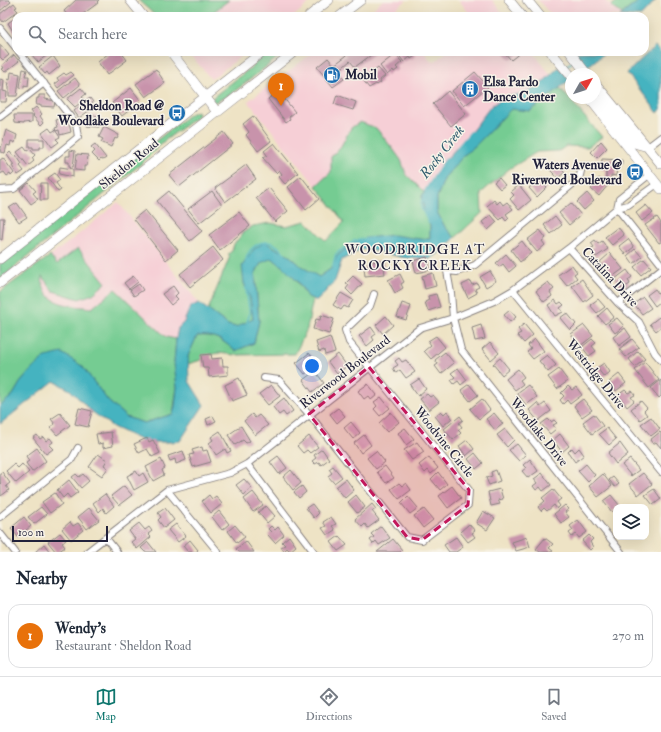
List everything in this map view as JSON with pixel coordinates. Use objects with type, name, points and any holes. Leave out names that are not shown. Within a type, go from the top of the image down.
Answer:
[{"type":"main road","points":[[130,0],[140,12]]},
{"type":"main road","points":[[314,12],[329,0]]},
{"type":"main road","points":[[345,12],[361,0]]},
{"type":"main road","points":[[509,0],[519,12]]},
{"type":"main road","points":[[527,0],[537,12]]},
{"type":"main road","points":[[174,56],[217,112]]},
{"type":"main road","name":"Sheldon Road","points":[[0,259],[257,56]]},
{"type":"main road","name":"Sheldon Road","points":[[0,283],[289,56]]},
{"type":"main road","points":[[554,56],[565,69]]},
{"type":"main road","points":[[573,56],[582,68]]},
{"type":"main road","points":[[601,90],[661,164]]},
{"type":"main road","points":[[601,103],[631,140],[637,144],[648,147]]},
{"type":"main road","points":[[594,104],[650,175],[660,184]]},
{"type":"street","points":[[0,30],[12,44]]},
{"type":"street","points":[[0,190],[14,189],[78,136],[76,124],[22,56]]},
{"type":"street","points":[[0,117],[44,83]]},
{"type":"street","points":[[648,147],[661,137]]},
{"type":"street","name":"Woodlake Drive","points":[[582,167],[579,179],[475,265],[457,272],[447,271],[453,318],[461,350],[621,552]]},
{"type":"street","name":"Riverwood Boulevard","points":[[617,208],[619,199],[650,175]]},
{"type":"street","name":"Riverwood Boulevard","points":[[87,552],[167,490],[230,473],[247,464],[420,328],[453,318],[494,301],[513,290],[569,248],[617,208],[628,205],[660,184]]},
{"type":"street","points":[[617,208],[661,264]]},
{"type":"street","name":"Catalina Drive","points":[[569,248],[618,303],[639,322],[655,353],[661,360]]},
{"type":"street","points":[[618,303],[661,269]]},
{"type":"street","name":"Westridge Drive","points":[[513,290],[661,472]]},
{"type":"street","name":"Woodvine Circle","points":[[264,378],[279,380],[310,414],[407,537],[422,540],[468,505],[469,490],[349,342],[345,330],[370,306],[374,294]]},
{"type":"street","points":[[655,353],[661,348]]},
{"type":"street","points":[[0,517],[72,459],[78,448]]},
{"type":"street","points":[[247,464],[314,552]]},
{"type":"street","points":[[167,490],[218,552]]},
{"type":"street","points":[[0,533],[15,552]]},
{"type":"street","points":[[106,538],[117,552]]},
{"type":"highlighted area","points":[[369,367],[469,490],[468,505],[422,540],[407,537],[309,414]]},
{"type":"shaded area","points":[[229,0],[313,0],[299,12],[213,12]]},
{"type":"shaded area","points":[[383,0],[407,0],[393,12],[370,12]]},
{"type":"shaded area","points":[[459,0],[492,0],[502,12],[468,12]]},
{"type":"shaded area","points":[[538,0],[604,0],[619,12],[548,12]]},
{"type":"shaded area","points":[[191,56],[242,56],[211,79]]},
{"type":"shaded area","points":[[309,56],[427,56],[431,61],[434,62],[442,56],[536,56],[551,75],[541,84],[522,94],[504,97],[447,158],[424,192],[406,174],[401,160],[376,128],[361,122],[351,128],[341,146],[331,157],[331,172],[316,186],[248,101]]},
{"type":"shaded area","points":[[118,202],[199,303],[190,307],[184,322],[178,328],[176,339],[166,337],[116,289],[92,308],[68,306],[52,300],[43,289],[41,275],[53,291],[57,264],[50,256]]},
{"type":"green space","points":[[138,0],[229,0],[213,12],[152,12]]},
{"type":"green space","points":[[619,0],[640,0],[625,12],[619,12],[611,6]]},
{"type":"green space","points":[[262,56],[280,56],[231,94],[215,102],[212,100],[213,97],[253,66]]},
{"type":"green space","points":[[560,88],[565,94],[565,104],[574,104],[602,137],[588,147],[566,146],[559,151],[537,152],[509,169],[481,193],[482,213],[455,238],[445,227],[437,212],[437,197],[445,177],[465,154],[476,145],[511,109],[530,111]]},
{"type":"green space","points":[[197,111],[198,115],[196,117],[163,142],[142,163],[0,279],[0,264],[190,114]]},
{"type":"green space","points":[[360,122],[376,128],[401,160],[406,174],[424,192],[422,196],[424,212],[430,226],[430,239],[366,238],[353,243],[337,256],[332,268],[319,277],[301,266],[291,257],[265,242],[244,283],[250,298],[253,319],[236,327],[228,325],[208,310],[230,256],[228,254],[232,251],[234,244],[244,232],[253,226],[270,223],[286,226],[306,221],[326,241],[344,222],[316,186],[331,172],[331,157],[341,146],[351,128]]},
{"type":"green space","points":[[78,248],[106,283],[93,294],[79,299],[53,291],[42,276],[43,286],[47,293],[52,299],[58,302],[92,308],[115,289],[166,337],[176,339],[174,363],[177,387],[173,414],[144,423],[126,417],[108,401],[82,366],[46,357],[32,369],[20,383],[13,395],[0,406],[0,292],[50,256],[57,264]]},
{"type":"green space","points":[[272,258],[295,279],[310,298],[313,299],[307,329],[295,354],[236,355],[218,353],[206,356],[201,360],[188,364],[188,356],[197,336],[213,337],[235,351],[254,343],[259,321],[255,274],[261,263]]},
{"type":"water","points":[[640,0],[656,0],[645,12],[625,12]]},
{"type":"water","points":[[655,46],[661,52],[661,109],[658,113],[627,73],[645,56],[649,56],[649,52]]},
{"type":"water","points":[[578,56],[601,56],[587,67]]},
{"type":"water","points":[[559,67],[565,74],[565,84],[530,111],[511,109],[476,145],[465,154],[445,177],[437,197],[437,212],[445,227],[455,238],[438,254],[430,259],[405,258],[377,251],[361,249],[342,260],[335,281],[317,301],[308,297],[298,282],[272,258],[261,263],[255,274],[259,321],[254,343],[235,351],[213,337],[197,336],[188,356],[189,381],[204,405],[180,441],[145,442],[113,427],[91,411],[70,390],[54,381],[0,424],[0,406],[13,395],[20,383],[32,369],[46,357],[62,353],[82,366],[108,401],[126,417],[144,423],[173,414],[177,387],[174,363],[178,328],[184,322],[190,307],[199,303],[228,325],[236,327],[253,319],[250,298],[244,283],[242,266],[254,249],[265,242],[291,257],[301,266],[319,277],[332,268],[337,256],[353,243],[366,238],[393,235],[430,239],[430,226],[424,212],[422,196],[447,158],[468,136],[491,106],[504,97],[522,94],[541,84]]},
{"type":"building","points":[[0,0],[9,0],[11,2],[0,11]]},
{"type":"building","points":[[76,0],[99,0],[97,2],[98,3],[86,12],[64,11]]},
{"type":"building","points":[[14,3],[17,7],[15,8],[18,11],[12,12],[12,15],[3,22],[0,18],[0,14]]},
{"type":"building","points":[[12,20],[12,30],[8,23]]},
{"type":"building","points":[[0,44],[9,55],[3,60],[0,57]]},
{"type":"building","points":[[13,56],[15,56],[19,61],[5,72],[2,69],[4,68],[2,65]]},
{"type":"building","points":[[33,56],[46,56],[38,62]]},
{"type":"building","points":[[53,56],[60,66],[49,75],[47,72],[45,74],[39,67]]},
{"type":"building","points":[[105,56],[124,56],[127,60],[107,75],[98,62]]},
{"type":"building","name":"Mobil","points":[[346,56],[370,56],[355,67],[350,61],[338,71],[344,79],[333,87],[317,67],[328,58],[334,65]]},
{"type":"building","points":[[392,56],[397,56],[402,62],[396,67],[398,69],[394,72],[393,70],[387,75],[380,66]]},
{"type":"building","points":[[399,56],[415,56],[411,59],[410,57],[404,62]]},
{"type":"building","points":[[508,56],[516,56],[511,60]]},
{"type":"building","points":[[378,68],[385,76],[377,85],[376,84],[369,88],[363,80]]},
{"type":"building","points":[[23,69],[27,70],[25,76],[29,76],[28,86],[24,85],[24,88],[20,87]]},
{"type":"building","points":[[156,69],[165,83],[146,97],[136,84]]},
{"type":"building","points":[[11,72],[20,74],[17,96],[9,96],[9,83],[7,83],[8,79],[10,80]]},
{"type":"building","points":[[71,72],[74,75],[58,88],[55,84],[59,81],[57,78],[64,73],[66,75]]},
{"type":"building","name":"Elsa Pardo Dance Center","points":[[475,72],[488,87],[464,106],[452,91]]},
{"type":"building","points":[[75,78],[80,85],[64,98],[58,91]]},
{"type":"building","points":[[0,79],[4,80],[3,91],[7,92],[6,102],[0,102]]},
{"type":"building","points":[[81,88],[86,94],[82,97],[84,100],[75,107],[67,99]]},
{"type":"building","points":[[131,88],[141,101],[122,116],[112,103]]},
{"type":"building","points":[[278,91],[295,112],[286,122],[268,99]]},
{"type":"building","points":[[448,91],[466,114],[451,126],[433,104]]},
{"type":"building","points":[[39,95],[45,95],[45,99],[55,101],[54,107],[36,105]]},
{"type":"building","points":[[337,95],[356,102],[353,110],[334,104]]},
{"type":"building","points":[[90,98],[94,107],[79,118],[74,111]]},
{"type":"building","points":[[36,107],[42,114],[40,116],[44,122],[41,125],[33,116],[34,115],[31,111]]},
{"type":"building","points":[[14,115],[32,115],[32,122],[24,124],[15,123]]},
{"type":"building","points":[[88,115],[100,116],[99,127],[87,126]]},
{"type":"building","points":[[253,116],[271,141],[258,151],[246,135],[249,132],[243,124]]},
{"type":"building","points":[[64,118],[66,124],[69,123],[71,132],[60,135],[59,130],[56,131],[55,128],[58,127],[56,120]]},
{"type":"building","points":[[104,127],[119,135],[117,139],[115,138],[111,147],[101,142],[103,139],[99,137]]},
{"type":"building","points":[[49,128],[52,132],[55,130],[60,137],[56,139],[59,142],[52,147],[42,133]]},
{"type":"building","points":[[6,130],[17,135],[15,143],[11,141],[10,146],[7,145],[5,153],[0,152]]},
{"type":"building","points":[[224,132],[233,144],[179,187],[169,175]]},
{"type":"building","points":[[29,139],[44,139],[44,147],[40,147],[40,149],[33,149],[33,147],[29,147]]},
{"type":"building","points":[[601,141],[607,148],[597,158],[591,152]]},
{"type":"building","points":[[274,143],[298,173],[285,184],[279,177],[282,174],[279,170],[276,173],[263,158],[267,155],[264,151]]},
{"type":"building","points":[[95,144],[106,158],[103,160],[101,159],[99,161],[92,154],[95,151],[91,147]]},
{"type":"building","points":[[24,147],[27,151],[30,149],[35,155],[32,158],[34,161],[28,166],[17,152]]},
{"type":"building","points":[[70,150],[75,151],[73,167],[69,166],[69,162],[66,162],[66,156],[70,156]]},
{"type":"building","points":[[10,152],[14,157],[16,155],[22,164],[20,166],[24,171],[18,175],[12,166],[14,165],[7,155]]},
{"type":"building","points":[[77,154],[88,155],[87,166],[84,166],[84,171],[75,170]]},
{"type":"building","points":[[3,158],[14,173],[11,176],[10,174],[7,176],[4,172],[0,174],[0,160]]},
{"type":"building","points":[[602,159],[622,160],[622,165],[617,165],[616,176],[611,175],[611,181],[606,180],[606,170],[601,169]]},
{"type":"building","points":[[557,163],[565,172],[558,178],[550,170]]},
{"type":"building","points":[[246,165],[256,179],[225,202],[215,188]]},
{"type":"building","points":[[60,167],[73,169],[73,177],[59,174]]},
{"type":"building","points":[[55,173],[60,180],[56,183],[61,190],[58,192],[48,178]]},
{"type":"building","points":[[301,176],[319,199],[306,210],[288,187]]},
{"type":"building","points":[[499,178],[505,185],[500,189],[494,182]]},
{"type":"building","points":[[599,178],[608,185],[599,196],[591,189]]},
{"type":"building","points":[[539,179],[547,187],[537,197],[529,188]]},
{"type":"building","points":[[29,183],[36,191],[33,193],[38,199],[31,204],[20,190]]},
{"type":"building","points":[[41,183],[47,183],[47,200],[40,200]]},
{"type":"building","points":[[519,185],[531,200],[519,210],[510,199],[514,195],[511,192]]},
{"type":"building","points":[[269,188],[288,211],[275,222],[256,198]]},
{"type":"building","points":[[169,191],[202,231],[190,241],[157,201]]},
{"type":"building","points":[[212,191],[222,205],[199,223],[188,209]]},
{"type":"building","points":[[587,193],[594,201],[584,210],[577,202]]},
{"type":"building","points":[[494,200],[497,204],[500,201],[503,205],[507,202],[513,209],[506,214],[509,218],[506,221],[503,217],[500,220],[487,206]]},
{"type":"building","points":[[17,203],[27,217],[19,222],[9,208]]},
{"type":"building","points":[[571,203],[581,215],[569,225],[559,213]]},
{"type":"building","points":[[646,205],[653,213],[642,221],[636,213]]},
{"type":"building","points":[[145,210],[178,250],[166,260],[134,219]]},
{"type":"building","points":[[239,212],[250,226],[220,250],[209,235]]},
{"type":"building","points":[[491,215],[497,222],[488,230],[482,222]]},
{"type":"building","points":[[555,216],[562,225],[551,234],[544,225]]},
{"type":"building","points":[[657,217],[661,223],[661,242],[659,243],[645,225]]},
{"type":"building","points":[[0,218],[4,218],[2,240],[0,239]]},
{"type":"building","points":[[618,227],[624,235],[612,245],[605,237]]},
{"type":"building","points":[[540,230],[546,238],[542,241],[545,245],[537,252],[527,240]]},
{"type":"building","points":[[628,239],[634,247],[625,254],[619,246]]},
{"type":"building","points":[[595,240],[598,244],[602,241],[608,249],[596,257],[590,249],[594,247],[591,243]]},
{"type":"building","points":[[522,241],[531,253],[520,262],[511,250]]},
{"type":"building","points":[[213,247],[223,260],[190,287],[180,274]]},
{"type":"building","points":[[635,249],[642,257],[633,264],[627,256]]},
{"type":"building","points":[[610,253],[623,269],[612,277],[600,262]]},
{"type":"building","points":[[506,254],[516,266],[509,272],[503,264],[499,267],[496,263]]},
{"type":"building","points":[[427,257],[431,270],[416,273],[413,261]]},
{"type":"building","points":[[644,259],[651,267],[641,275],[634,267]]},
{"type":"building","points":[[383,261],[385,274],[365,276],[364,267],[369,267],[368,262]]},
{"type":"building","points":[[572,265],[577,272],[574,274],[577,278],[567,286],[558,275]]},
{"type":"building","points":[[627,270],[632,277],[628,280],[630,284],[622,289],[615,279]]},
{"type":"building","points":[[490,271],[496,281],[486,287],[480,277]]},
{"type":"building","points":[[433,273],[436,286],[425,289],[422,276]]},
{"type":"building","points":[[400,274],[404,282],[401,284],[403,288],[395,293],[388,280]]},
{"type":"building","points":[[133,276],[138,282],[129,289],[124,283]]},
{"type":"building","points":[[353,276],[362,284],[352,295],[346,289],[349,285],[346,283]]},
{"type":"building","points":[[582,279],[593,295],[584,302],[572,286]]},
{"type":"building","points":[[470,281],[472,285],[477,283],[479,287],[475,289],[477,293],[468,298],[462,285]]},
{"type":"building","points":[[548,282],[554,289],[550,292],[552,296],[544,302],[536,291]]},
{"type":"building","points":[[139,284],[143,290],[134,296],[130,290]]},
{"type":"building","points":[[173,286],[178,293],[175,296],[178,299],[171,305],[162,294]]},
{"type":"building","points":[[655,289],[661,297],[661,301],[655,306],[647,295]]},
{"type":"building","points":[[341,293],[353,300],[348,308],[344,306],[341,310],[333,305]]},
{"type":"building","points":[[436,294],[440,307],[428,311],[425,302],[429,300],[428,296]]},
{"type":"building","points":[[643,297],[651,308],[642,314],[634,304]]},
{"type":"building","points":[[598,299],[605,307],[597,313],[590,305]]},
{"type":"building","points":[[555,300],[558,304],[561,302],[564,305],[560,308],[563,312],[555,316],[548,305]]},
{"type":"building","points":[[402,303],[411,306],[406,320],[397,317]]},
{"type":"building","points":[[607,308],[614,317],[605,324],[598,316]]},
{"type":"building","points":[[510,310],[516,317],[510,322],[504,315]]},
{"type":"building","points":[[567,313],[576,324],[570,330],[560,318]]},
{"type":"building","points":[[321,315],[334,319],[329,334],[313,329],[316,319],[320,320]]},
{"type":"building","points":[[386,316],[393,325],[383,334],[376,325]]},
{"type":"building","points":[[659,317],[661,320],[661,327],[656,331],[650,324]]},
{"type":"building","points":[[617,318],[624,326],[615,333],[608,324]]},
{"type":"building","points":[[524,324],[533,335],[524,343],[517,335],[521,333],[518,329]]},
{"type":"building","points":[[481,325],[485,339],[475,341],[472,328]]},
{"type":"building","points":[[584,325],[593,336],[580,346],[571,334]]},
{"type":"building","points":[[371,327],[376,334],[372,337],[374,340],[367,346],[359,336]]},
{"type":"building","points":[[625,328],[631,337],[619,346],[613,337]]},
{"type":"building","points":[[436,336],[445,347],[431,359],[424,351],[431,345],[428,341]]},
{"type":"building","points":[[330,337],[335,352],[325,355],[324,350],[319,352],[316,342]]},
{"type":"building","points":[[535,339],[544,351],[533,359],[527,352],[531,349],[528,345]]},
{"type":"building","points":[[592,339],[596,343],[592,346],[596,351],[589,356],[582,347]]},
{"type":"building","points":[[632,339],[639,347],[626,357],[619,349]]},
{"type":"building","points":[[490,342],[499,353],[491,360],[482,349]]},
{"type":"building","points":[[638,351],[645,359],[635,367],[629,359]]},
{"type":"building","points":[[445,352],[454,363],[441,374],[435,366],[438,364],[435,360]]},
{"type":"building","points":[[309,353],[315,360],[311,364],[314,367],[305,374],[296,363]]},
{"type":"building","points":[[211,354],[212,359],[222,358],[223,366],[228,366],[228,375],[209,377],[208,368],[203,368],[201,355]]},
{"type":"building","points":[[338,354],[347,366],[337,374],[328,362]]},
{"type":"building","points":[[547,355],[556,365],[548,372],[539,361]]},
{"type":"building","points":[[399,358],[402,362],[406,360],[415,372],[406,378],[400,370],[396,373],[393,368],[398,365],[395,361]]},
{"type":"building","points":[[500,358],[509,369],[502,375],[493,364]]},
{"type":"building","points":[[645,362],[659,380],[649,388],[635,370]]},
{"type":"building","points":[[604,363],[610,372],[604,377],[597,368]]},
{"type":"building","points":[[458,368],[467,380],[461,385],[458,381],[454,384],[451,380],[455,377],[451,373]]},
{"type":"building","points":[[518,369],[524,377],[520,380],[523,384],[515,390],[506,379]]},
{"type":"building","points":[[559,369],[568,381],[557,389],[548,377]]},
{"type":"building","points":[[315,371],[324,383],[312,392],[303,380]]},
{"type":"building","points":[[619,374],[626,383],[616,391],[609,382]]},
{"type":"building","points":[[239,378],[247,395],[232,401],[225,385]]},
{"type":"building","points":[[419,379],[426,389],[418,396],[410,385]]},
{"type":"building","points":[[661,380],[661,396],[659,398],[651,388]]},
{"type":"building","points":[[368,384],[377,395],[371,400],[368,396],[364,399],[358,391]]},
{"type":"building","points":[[469,384],[478,395],[470,401],[461,390]]},
{"type":"building","points":[[271,385],[280,396],[268,405],[259,394]]},
{"type":"building","points":[[528,385],[537,397],[526,405],[517,393]]},
{"type":"building","points":[[568,386],[572,390],[576,387],[582,395],[570,404],[567,400],[563,404],[560,400],[564,396],[561,393]]},
{"type":"building","points":[[625,390],[628,393],[632,391],[635,395],[631,397],[634,401],[627,407],[618,395]]},
{"type":"building","points":[[427,394],[430,397],[433,395],[439,402],[429,410],[420,399]]},
{"type":"building","points":[[381,397],[390,408],[380,416],[374,409],[377,406],[374,402]]},
{"type":"building","points":[[284,398],[293,411],[286,416],[283,412],[279,415],[273,407]]},
{"type":"building","points":[[482,399],[490,410],[479,419],[470,409]]},
{"type":"building","points":[[583,399],[592,410],[582,417],[574,406]]},
{"type":"building","points":[[641,401],[647,408],[644,411],[647,415],[640,420],[631,409]]},
{"type":"building","points":[[537,403],[540,407],[545,403],[551,411],[538,421],[529,410]]},
{"type":"building","points":[[79,408],[92,411],[88,427],[75,424]]},
{"type":"building","points":[[338,408],[345,416],[337,423],[330,414]]},
{"type":"building","points":[[441,411],[444,414],[447,411],[452,418],[443,426],[435,416]]},
{"type":"building","points":[[391,412],[399,422],[387,432],[379,423]]},
{"type":"building","points":[[60,413],[70,425],[57,435],[50,427],[55,424],[51,419]]},
{"type":"building","points":[[494,413],[503,424],[495,430],[486,419]]},
{"type":"building","points":[[252,414],[255,418],[259,415],[268,425],[255,435],[244,421]]},
{"type":"building","points":[[594,414],[603,426],[592,434],[583,422]]},
{"type":"building","points":[[213,416],[216,421],[208,425],[206,419]]},
{"type":"building","points":[[460,416],[463,420],[459,423],[462,427],[458,430],[461,433],[453,440],[444,429]]},
{"type":"building","points":[[651,417],[660,429],[651,436],[641,424]]},
{"type":"building","points":[[548,419],[551,422],[554,420],[557,423],[553,425],[556,429],[550,434],[541,424]]},
{"type":"building","points":[[351,422],[360,433],[353,439],[344,428]]},
{"type":"building","points":[[241,426],[250,441],[246,443],[243,440],[235,445],[228,435]]},
{"type":"building","points":[[405,428],[414,439],[406,445],[398,433]]},
{"type":"building","points":[[607,428],[616,439],[609,445],[599,434]]},
{"type":"building","points":[[505,429],[514,440],[507,447],[497,435]]},
{"type":"building","points":[[220,431],[231,451],[227,453],[225,449],[216,455],[209,443],[213,440],[211,437]]},
{"type":"building","points":[[111,432],[113,446],[103,448],[103,443],[98,444],[96,434]]},
{"type":"building","points":[[660,432],[661,448],[656,442],[653,444],[650,440]]},
{"type":"building","points":[[560,434],[569,446],[562,452],[553,440]]},
{"type":"building","points":[[37,435],[40,439],[43,437],[46,441],[50,438],[53,442],[49,445],[53,449],[46,454],[33,438]]},
{"type":"building","points":[[364,435],[371,445],[361,453],[354,443]]},
{"type":"building","points":[[309,436],[318,447],[310,453],[307,450],[303,453],[297,446]]},
{"type":"building","points":[[147,438],[149,442],[153,440],[160,453],[152,457],[147,449],[139,453],[134,444]]},
{"type":"building","points":[[467,440],[474,449],[466,456],[459,446]]},
{"type":"building","points":[[417,442],[424,452],[412,460],[404,450]]},
{"type":"building","points":[[620,443],[628,454],[616,464],[608,453]]},
{"type":"building","points":[[517,444],[526,455],[519,461],[509,450]]},
{"type":"building","points":[[202,447],[203,451],[207,450],[211,462],[193,467],[189,455],[194,454],[192,450]]},
{"type":"building","points":[[37,448],[46,461],[32,472],[26,463],[29,461],[26,456]]},
{"type":"building","points":[[572,448],[575,452],[579,448],[584,455],[575,462],[568,452]]},
{"type":"building","points":[[322,449],[329,459],[321,465],[319,462],[315,464],[312,461],[316,458],[314,455]]},
{"type":"building","points":[[183,451],[186,460],[176,464],[175,459],[170,461],[168,456]]},
{"type":"building","points":[[376,451],[385,462],[376,469],[367,458]]},
{"type":"building","points":[[475,453],[483,463],[476,469],[468,459]]},
{"type":"building","points":[[98,454],[107,460],[104,465],[108,468],[102,476],[89,467]]},
{"type":"building","points":[[278,456],[287,468],[279,474],[270,462]]},
{"type":"building","points":[[429,457],[438,468],[431,474],[428,470],[425,473],[419,465]]},
{"type":"building","points":[[161,459],[165,468],[162,470],[164,475],[153,481],[146,467]]},
{"type":"building","points":[[530,459],[538,471],[528,478],[522,471],[526,468],[523,465]]},
{"type":"building","points":[[630,459],[639,470],[631,476],[622,465]]},
{"type":"building","points":[[14,464],[18,468],[22,464],[29,472],[16,483],[6,471]]},
{"type":"building","points":[[586,464],[595,475],[588,482],[578,471]]},
{"type":"building","points":[[333,466],[342,477],[334,483],[328,476],[332,473],[329,469]]},
{"type":"building","points":[[385,466],[394,478],[386,483],[377,472]]},
{"type":"building","points":[[291,470],[301,483],[293,490],[283,477]]},
{"type":"building","points":[[496,470],[500,481],[489,485],[486,478],[492,476],[491,472]]},
{"type":"building","points":[[136,471],[139,476],[143,473],[148,482],[134,490],[127,476]]},
{"type":"building","points":[[2,472],[10,483],[6,486],[9,490],[1,496],[0,473]]},
{"type":"building","points":[[438,472],[447,484],[440,490],[431,479]]},
{"type":"building","points":[[542,473],[551,485],[543,491],[540,487],[536,490],[533,486],[537,483],[534,479]]},
{"type":"building","points":[[643,473],[652,484],[638,495],[629,484]]},
{"type":"building","points":[[76,474],[79,477],[83,474],[89,481],[81,488],[72,477]]},
{"type":"building","points":[[603,474],[612,486],[598,497],[589,486]]},
{"type":"building","points":[[613,477],[619,484],[615,487],[609,480]]},
{"type":"building","points":[[244,479],[252,488],[244,495],[236,485]]},
{"type":"building","points":[[346,479],[354,490],[345,498],[336,487]]},
{"type":"building","points":[[69,480],[78,492],[70,498],[67,494],[63,498],[57,490]]},
{"type":"building","points":[[399,483],[402,486],[406,483],[411,490],[399,499],[391,489]]},
{"type":"building","points":[[124,486],[132,495],[119,505],[111,496]]},
{"type":"building","points":[[302,486],[306,492],[299,498],[294,492]]},
{"type":"building","points":[[452,486],[461,498],[448,508],[439,496]]},
{"type":"building","points":[[500,489],[503,499],[498,500],[500,504],[491,506],[488,492]]},
{"type":"building","points":[[553,489],[561,499],[557,502],[560,506],[557,509],[554,505],[547,511],[544,508],[541,511],[538,507],[545,501],[542,498]]},
{"type":"building","points":[[654,489],[661,499],[653,505],[645,495]]},
{"type":"building","points":[[253,492],[263,505],[253,512],[244,499]]},
{"type":"building","points":[[55,493],[62,504],[50,513],[42,502]]},
{"type":"building","points":[[105,494],[114,506],[106,513],[103,508],[99,512],[93,503]]},
{"type":"building","points":[[209,495],[212,499],[216,496],[222,504],[211,513],[202,501]]},
{"type":"building","points":[[356,495],[365,507],[357,513],[348,502]]},
{"type":"building","points":[[611,495],[618,504],[613,504],[612,512],[603,501]]},
{"type":"building","points":[[408,496],[418,508],[410,514],[401,503]]},
{"type":"building","points":[[312,504],[319,513],[314,518],[306,508]]},
{"type":"building","points":[[372,504],[376,509],[372,511],[379,520],[368,528],[365,524],[362,527],[355,519]]},
{"type":"building","points":[[565,505],[569,509],[565,512],[569,517],[561,523],[554,514]]},
{"type":"building","points":[[266,506],[275,516],[267,523],[258,512]]},
{"type":"building","points":[[41,507],[47,514],[34,524],[28,517]]},
{"type":"building","points":[[89,508],[99,520],[87,529],[78,517]]},
{"type":"building","points":[[165,508],[174,520],[164,528],[158,520],[161,517],[158,513]]},
{"type":"building","points":[[424,509],[433,520],[423,528],[414,516]]},
{"type":"building","points":[[219,511],[229,524],[222,530],[212,517]]},
{"type":"building","points":[[483,511],[495,518],[487,530],[476,523]]},
{"type":"building","points":[[24,517],[31,526],[18,537],[11,528]]},
{"type":"building","points":[[331,517],[336,524],[332,526],[335,530],[327,535],[322,528],[326,526],[323,522]]},
{"type":"building","points":[[578,520],[587,532],[579,538],[576,534],[572,537],[569,533],[573,530],[570,526]]},
{"type":"building","points":[[70,522],[73,526],[78,523],[83,530],[71,540],[62,529]]},
{"type":"building","points":[[139,523],[145,530],[149,527],[152,531],[148,534],[151,537],[137,549],[131,542],[135,539],[129,531]]},
{"type":"building","points":[[176,524],[186,536],[178,542],[168,530]]},
{"type":"building","points":[[469,524],[475,531],[472,533],[475,537],[468,542],[460,532]]},
{"type":"building","points":[[235,525],[245,537],[237,543],[228,531]]},
{"type":"building","points":[[271,526],[275,530],[278,527],[284,535],[275,543],[268,535],[271,532],[268,529]]},
{"type":"building","points":[[381,526],[390,538],[379,545],[376,541],[373,544],[370,540],[374,537],[371,534]]},
{"type":"building","points":[[60,533],[66,540],[62,543],[65,547],[56,552],[48,542]]},
{"type":"building","points":[[589,535],[593,539],[590,542],[593,547],[590,550],[582,541]]},
{"type":"building","points":[[289,536],[296,546],[290,551],[287,548],[284,551],[281,547],[285,545],[282,542]]},
{"type":"building","points":[[339,536],[347,545],[338,551],[331,542]]},
{"type":"building","points":[[456,537],[463,547],[456,552],[449,552],[444,545]]},
{"type":"building","points":[[527,537],[530,547],[516,551],[512,542]]},
{"type":"building","points":[[545,538],[553,544],[549,548],[553,551],[552,552],[540,552],[536,549]]},
{"type":"building","points":[[393,539],[402,550],[400,552],[377,552]]},
{"type":"building","points":[[190,540],[198,550],[196,552],[188,552],[183,546]]},
{"type":"building","points":[[246,541],[254,552],[239,552],[236,549]]},
{"type":"building","points":[[148,542],[156,552],[145,552],[141,548]]},
{"type":"building","points":[[44,544],[50,552],[35,552]]},
{"type":"waterway","name":"Rocky Creek","points":[[566,67],[574,60]]},
{"type":"waterway","name":"Rocky Creek","points":[[457,148],[471,132]]},
{"type":"waterway","name":"Rocky Creek","points":[[425,191],[447,158]]},
{"type":"waterway","name":"Rocky Creek","points":[[422,199],[421,207],[429,223]]},
{"type":"waterway","name":"Rocky Creek","points":[[332,270],[336,254],[354,241],[372,238]]},
{"type":"waterway","name":"Rocky Creek","points":[[246,262],[247,257],[254,246],[267,242],[274,244],[285,254]]},
{"type":"waterway","name":"Rocky Creek","points":[[246,288],[250,312],[247,323]]},
{"type":"place","name":"Mobil","points":[[332,75]]},
{"type":"place","name":"Elsa Pardo Dance Center","points":[[470,89]]},
{"type":"place","name":"Wendy's","points":[[281,106]]},
{"type":"place","name":"Sheldon Road @ Woodlake Boulevard","points":[[177,113]]},
{"type":"place","name":"Waters Avenue @ Riverwood Boulevard","points":[[635,172]]},
{"type":"district","name":"WOODBRIDGE AT ROCKY CREEK","points":[[415,258]]}]
